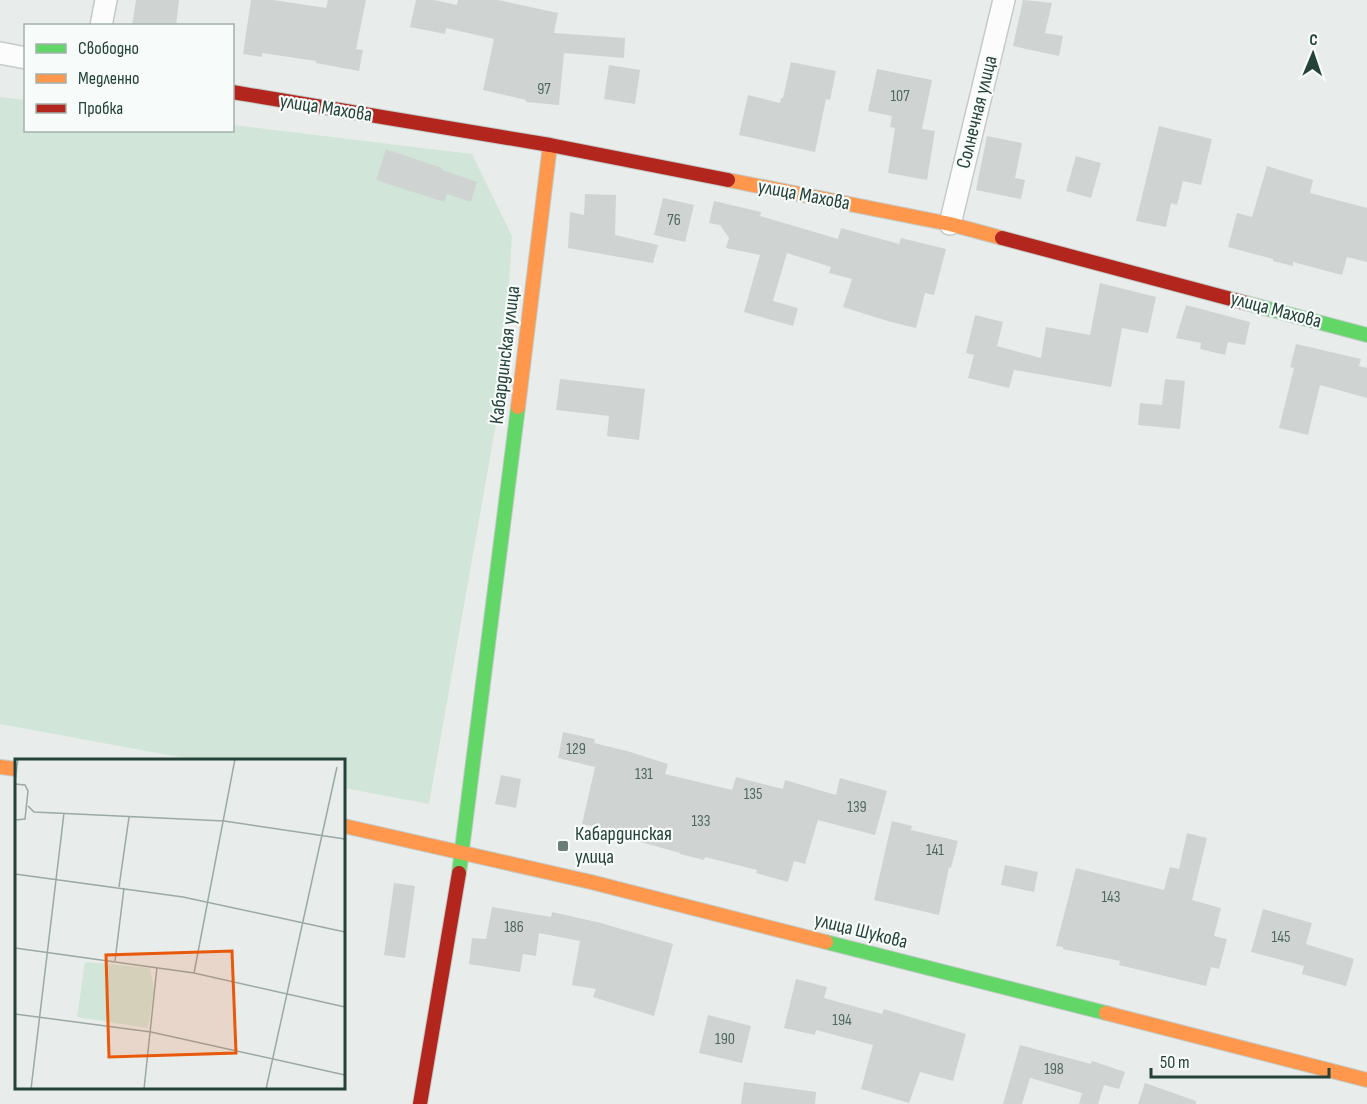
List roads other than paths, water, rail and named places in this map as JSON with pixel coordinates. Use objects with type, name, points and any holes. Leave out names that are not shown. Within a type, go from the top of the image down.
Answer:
[{"type":"street","points":[[101,24],[106,0]]},
{"type":"street","name":"Солнечная улица","points":[[950,224],[1004,0]]},
{"type":"street","points":[[0,53],[24,58]]},
{"type":"street","name":"улица Махова","points":[[234,92],[550,145],[950,224],[1367,334]]},
{"type":"street","name":"Кабардинская улица","points":[[420,1104],[463,852],[550,145]]},
{"type":"street","points":[[0,767],[15,770]]},
{"type":"street","name":"улица Шукова","points":[[345,826],[614,887],[1367,1080]]},
{"type":"place","name":"Кабардинская улица","points":[[563,846]]}]
